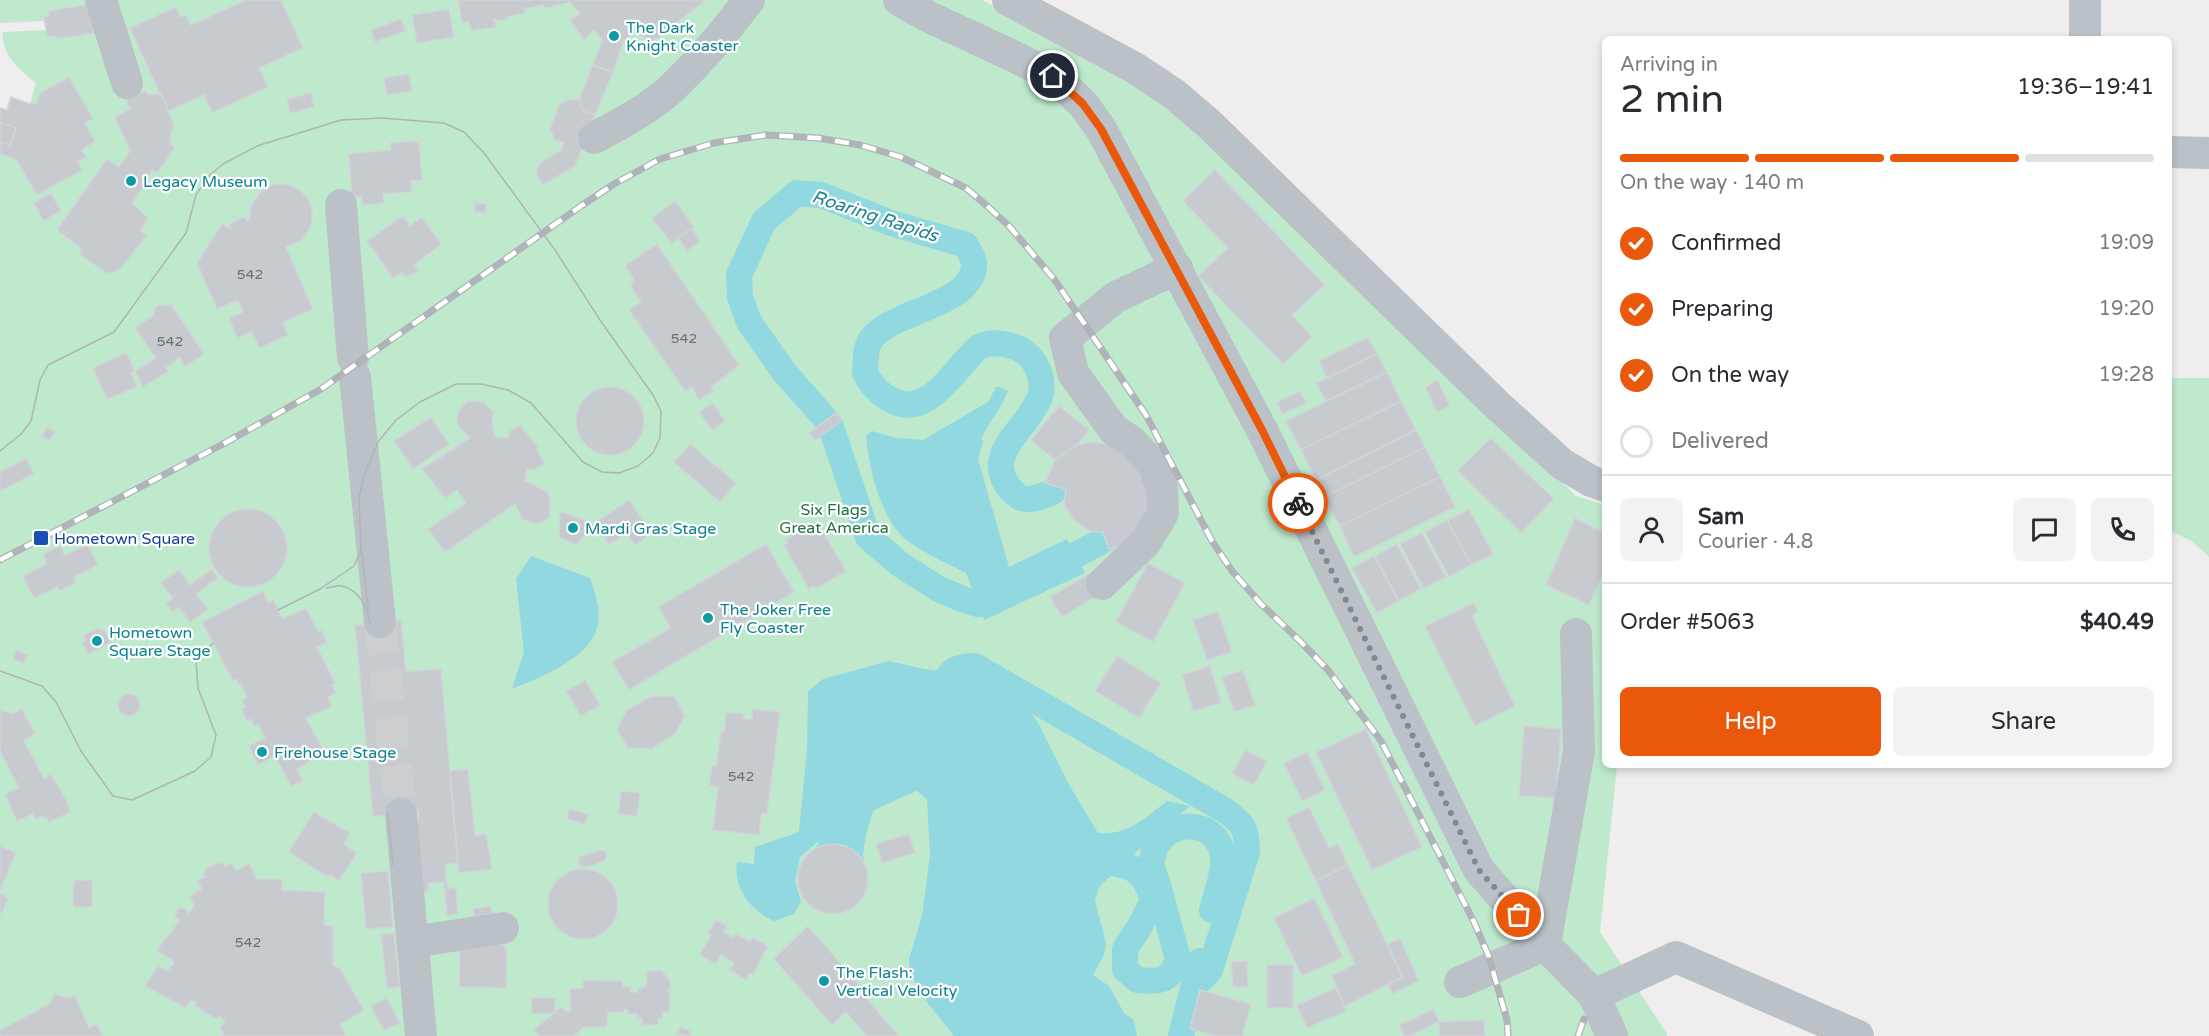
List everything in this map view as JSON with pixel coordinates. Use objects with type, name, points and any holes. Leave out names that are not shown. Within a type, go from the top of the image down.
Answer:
[{"type":"street","points":[[101,0],[127,83]]},
{"type":"street","points":[[594,138],[629,119],[671,89],[749,0]]},
{"type":"street","points":[[899,0],[927,16],[1053,76],[1083,104],[1101,129],[1262,430],[1479,870],[1545,945],[1594,995],[1612,1036]]},
{"type":"street","points":[[1008,0],[1135,68],[1174,94],[1208,123],[1504,412],[1562,464],[1602,485]]},
{"type":"street","points":[[2085,0],[2085,36]]},
{"type":"street","points":[[2172,152],[2209,153]]},
{"type":"street","points":[[341,206],[354,367],[380,622]]},
{"type":"street","points":[[1102,584],[1146,542],[1163,513],[1162,489],[1154,465],[1132,442],[1113,429],[1073,373],[1065,338],[1116,297],[1177,268]]},
{"type":"street","points":[[1545,945],[1579,751],[1576,634]]},
{"type":"street","points":[[401,814],[421,1036]]},
{"type":"street","points":[[413,942],[503,928]]},
{"type":"street","points":[[1460,982],[1545,945]]},
{"type":"street","points":[[1594,995],[1676,957],[1858,1036]]},
{"type":"green space","name":"Six Flags Great America","points":[[0,0],[982,0],[1154,92],[1510,429],[1576,496],[1602,504],[1602,768],[1617,768],[1600,932],[1667,1036],[0,1036],[0,108],[7,110],[11,97],[30,104],[36,83],[8,55],[3,32],[46,30],[57,39],[94,32],[89,4],[48,11],[49,16],[44,17],[44,21],[0,23]]},
{"type":"green space","points":[[2172,378],[2209,378],[2209,557],[2193,542],[2172,532]]},
{"type":"water","points":[[996,387],[1008,391],[981,439],[983,442],[978,459],[1009,567],[1067,539],[1085,573],[984,620],[966,573],[915,546],[893,525],[876,488],[866,436],[872,431],[897,438],[923,440],[988,402]]},
{"type":"water","points":[[531,556],[590,578],[599,616],[592,639],[584,649],[561,666],[512,689],[524,652],[516,579]]},
{"type":"water","points":[[889,661],[924,669],[1004,679],[1037,721],[1068,783],[1098,833],[1127,829],[1167,801],[1190,806],[1099,887],[1095,900],[1106,944],[1104,955],[1093,975],[1109,986],[1124,1013],[1133,1019],[1137,1036],[954,1036],[927,1002],[910,974],[909,959],[922,916],[930,855],[927,799],[904,781],[871,784],[851,814],[800,857],[795,881],[801,902],[794,914],[774,921],[758,911],[745,898],[736,872],[737,862],[754,864],[755,847],[799,832],[807,750],[808,691],[823,679]]},
{"type":"building","points":[[246,0],[281,0],[303,48],[259,68],[268,87],[212,113],[204,95],[168,111],[130,28],[176,7],[180,17],[186,15],[191,25]]},
{"type":"building","name":"The Dark Knight Coaster","points":[[458,0],[706,0],[653,41],[633,32],[623,42],[613,72],[593,65],[602,40],[594,30],[584,40],[570,20],[580,14],[570,2],[544,8],[544,5],[524,9],[525,13],[507,17],[508,19],[497,21],[496,18],[494,19],[496,27],[471,31],[469,22],[462,23]]},
{"type":"building","points":[[89,4],[94,33],[57,39],[56,36],[47,37],[44,17],[49,16],[48,11]]},
{"type":"building","points":[[449,9],[454,37],[417,43],[412,15]]},
{"type":"building","points":[[401,19],[406,31],[375,42],[371,30]]},
{"type":"building","points":[[593,65],[613,72],[595,115],[583,111],[579,100]]},
{"type":"building","points":[[409,74],[412,91],[387,95],[384,78]]},
{"type":"building","points":[[69,77],[93,119],[85,123],[95,142],[82,150],[86,157],[78,162],[82,170],[37,195],[16,159],[0,154],[0,142],[10,145],[16,128],[0,122],[0,108],[7,110],[11,97],[30,104],[37,103],[40,93]]},
{"type":"building","points":[[146,91],[148,95],[161,94],[174,125],[169,140],[175,148],[157,173],[152,170],[147,178],[149,179],[132,203],[148,218],[140,230],[147,235],[121,268],[107,273],[79,254],[82,249],[57,230],[107,159],[119,167],[130,151],[115,117],[130,109],[126,99]]},
{"type":"building","points":[[311,93],[314,107],[290,113],[287,99]]},
{"type":"building","points":[[569,99],[579,100],[583,111],[595,115],[575,166],[543,185],[536,173],[539,164],[561,150],[564,142],[555,140],[550,129],[559,105]]},
{"type":"building","points":[[0,122],[16,128],[10,145],[0,142]]},
{"type":"building","points":[[419,141],[422,180],[411,181],[412,192],[383,194],[384,203],[363,205],[362,197],[352,197],[349,154],[391,150],[390,143]]},
{"type":"building","points":[[1215,170],[1325,285],[1292,315],[1312,337],[1283,364],[1198,276],[1228,248],[1183,201]]},
{"type":"building","points":[[274,184],[286,184],[298,189],[307,197],[312,209],[312,220],[308,232],[300,241],[286,247],[313,309],[283,322],[288,335],[260,348],[251,332],[237,338],[229,318],[243,312],[238,300],[217,309],[197,263],[222,224],[231,229],[229,224],[245,217],[247,221],[250,220],[250,210],[255,199],[263,190]]},
{"type":"building","points":[[51,193],[61,211],[43,221],[34,203]]},
{"type":"building","points":[[675,201],[694,227],[671,243],[652,218]]},
{"type":"building","points":[[475,203],[486,204],[485,213],[475,212]]},
{"type":"building","points":[[403,216],[410,226],[422,217],[441,244],[414,265],[418,271],[406,277],[402,272],[393,278],[367,241]]},
{"type":"building","points":[[692,228],[700,241],[687,251],[678,238]]},
{"type":"building","points":[[657,244],[739,365],[711,387],[713,391],[699,400],[692,387],[685,391],[629,310],[641,302],[631,287],[634,279],[625,266]]},
{"type":"building","points":[[171,304],[204,354],[185,367],[179,357],[166,368],[169,371],[143,387],[135,371],[156,358],[135,328],[154,315],[155,308]]},
{"type":"building","points":[[1368,337],[1377,354],[1327,378],[1319,361]]},
{"type":"building","points":[[126,353],[135,371],[131,373],[137,387],[107,399],[93,368]]},
{"type":"building","points":[[1377,354],[1387,372],[1326,401],[1316,383]]},
{"type":"building","points":[[1387,372],[1401,401],[1301,450],[1286,421]]},
{"type":"building","points":[[1437,380],[1450,406],[1437,412],[1425,387]]},
{"type":"building","points":[[617,387],[629,393],[638,402],[644,414],[642,434],[634,445],[617,455],[603,455],[586,445],[578,434],[576,414],[586,397],[597,389]]},
{"type":"building","points":[[1300,391],[1306,403],[1282,414],[1277,402]]},
{"type":"building","points":[[468,401],[483,402],[493,411],[492,424],[495,437],[507,438],[508,432],[520,425],[538,447],[537,451],[545,463],[534,470],[527,469],[525,481],[548,492],[549,518],[536,524],[522,519],[515,504],[445,552],[428,529],[466,503],[457,490],[445,498],[422,469],[470,438],[457,424],[458,411]]},
{"type":"building","points":[[1401,401],[1416,430],[1316,480],[1301,450]]},
{"type":"building","points":[[713,403],[725,421],[712,430],[699,412]]},
{"type":"building","points":[[1059,406],[1089,430],[1061,465],[1031,440]]},
{"type":"building","points":[[837,412],[842,420],[815,440],[809,433]]},
{"type":"building","points":[[431,417],[449,444],[413,469],[394,441]]},
{"type":"building","points":[[47,427],[55,432],[49,441],[42,436]]},
{"type":"building","points":[[1416,430],[1425,447],[1324,497],[1316,480]]},
{"type":"building","points":[[1491,438],[1554,499],[1521,533],[1458,471]]},
{"type":"building","points":[[1091,442],[1113,444],[1147,469],[1151,515],[1132,542],[1109,549],[1103,532],[1089,531],[1073,519],[1064,504],[1066,489],[1045,483],[1055,460],[1076,446]]},
{"type":"building","points":[[690,444],[736,483],[720,502],[674,462]]},
{"type":"building","points":[[1425,447],[1440,477],[1340,526],[1324,497]]},
{"type":"building","points":[[26,458],[34,474],[0,491],[0,472]]},
{"type":"building","points":[[1440,477],[1455,507],[1354,557],[1340,526]]},
{"type":"building","points":[[629,500],[651,533],[635,545],[627,534],[609,544],[594,524]]},
{"type":"building","points":[[248,509],[263,512],[276,520],[284,533],[287,548],[284,563],[276,576],[263,584],[248,587],[233,584],[220,576],[212,563],[209,548],[212,533],[220,520],[233,512]]},
{"type":"building","points":[[1469,509],[1493,554],[1471,565],[1447,521]]},
{"type":"building","name":"Mardi Gras Stage","points":[[560,511],[594,524],[576,545],[559,537]]},
{"type":"building","points":[[1575,518],[1602,532],[1602,575],[1589,605],[1546,585]]},
{"type":"building","points":[[1447,520],[1471,565],[1449,577],[1425,532]]},
{"type":"building","points":[[817,522],[846,571],[816,589],[814,586],[809,589],[784,545],[788,543],[786,539]]},
{"type":"building","points":[[1422,533],[1446,577],[1424,589],[1400,544]]},
{"type":"building","points":[[87,544],[98,565],[74,577],[76,583],[59,591],[57,587],[34,598],[23,576],[47,564],[43,554],[60,546],[65,556]]},
{"type":"building","name":"The Joker Free Fly Coaster","points":[[766,544],[794,592],[629,690],[612,662],[671,628],[658,607]]},
{"type":"building","points":[[1397,544],[1421,589],[1399,601],[1375,556]]},
{"type":"building","points":[[1374,556],[1398,601],[1377,613],[1352,568]]},
{"type":"building","points":[[1148,563],[1185,583],[1153,642],[1116,622]]},
{"type":"building","points":[[212,569],[218,578],[196,594],[208,609],[190,622],[179,607],[173,612],[166,603],[173,598],[161,583],[179,570],[190,585]]},
{"type":"building","points":[[1089,574],[1100,594],[1062,617],[1050,597]]},
{"type":"building","points":[[263,591],[269,603],[273,600],[283,619],[306,608],[318,632],[321,630],[327,642],[317,647],[335,683],[332,685],[336,693],[328,697],[332,706],[306,718],[325,753],[297,769],[303,781],[291,786],[275,756],[258,765],[249,746],[265,738],[258,724],[254,726],[251,719],[247,721],[241,709],[245,707],[242,700],[247,697],[241,683],[238,684],[236,679],[233,681],[202,622]]},
{"type":"building","points":[[1474,603],[1478,612],[1472,616],[1515,706],[1475,726],[1425,626]]},
{"type":"building","points":[[1218,611],[1232,652],[1207,660],[1193,620]]},
{"type":"building","points":[[401,620],[406,672],[441,669],[458,863],[445,864],[447,889],[456,887],[458,914],[447,915],[444,882],[428,883],[428,891],[421,893],[412,822],[418,821],[419,811],[373,817],[355,625]]},
{"type":"building","name":"Hometown Square Stage","points":[[99,628],[101,632],[104,630],[111,642],[88,654],[82,643],[86,640],[83,635]]},
{"type":"building","points":[[16,650],[28,655],[24,663],[13,659]]},
{"type":"building","points":[[1117,656],[1161,683],[1139,718],[1095,691]]},
{"type":"building","points":[[1210,666],[1221,703],[1193,711],[1182,675]]},
{"type":"building","points":[[1243,670],[1255,705],[1234,712],[1222,677]]},
{"type":"building","points":[[585,680],[600,705],[581,716],[566,691]]},
{"type":"building","points":[[129,694],[137,697],[140,705],[137,713],[129,716],[121,713],[118,705],[121,697]]},
{"type":"building","points":[[652,696],[674,696],[685,715],[675,734],[651,749],[628,748],[617,730],[627,710]]},
{"type":"building","points":[[22,709],[35,734],[24,741],[44,779],[51,774],[69,805],[70,812],[49,823],[47,818],[43,816],[36,819],[33,814],[17,821],[5,794],[19,788],[0,751],[0,710],[13,714]]},
{"type":"building","points":[[753,709],[780,712],[767,814],[762,813],[759,835],[713,830],[718,787],[709,786],[712,765],[716,766],[726,712],[744,714],[743,718],[752,720]]},
{"type":"building","points":[[1524,726],[1561,729],[1556,798],[1519,796]]},
{"type":"building","points":[[1366,729],[1422,847],[1372,870],[1316,752]]},
{"type":"building","points":[[1245,750],[1267,761],[1254,785],[1232,774]]},
{"type":"building","points":[[1307,752],[1325,790],[1302,801],[1284,763]]},
{"type":"building","points":[[468,769],[475,836],[486,834],[492,869],[459,873],[450,771]]},
{"type":"building","points":[[621,791],[640,793],[637,816],[618,814]]},
{"type":"building","points":[[1309,807],[1329,848],[1338,844],[1348,865],[1316,881],[1286,818]]},
{"type":"building","points":[[569,809],[588,814],[585,824],[567,819]]},
{"type":"building","points":[[314,812],[350,833],[344,844],[357,853],[339,881],[330,875],[329,878],[289,852]]},
{"type":"building","points":[[909,834],[915,853],[882,863],[876,844]]},
{"type":"building","points":[[833,844],[852,850],[862,860],[868,879],[862,898],[852,908],[833,914],[814,908],[804,898],[798,879],[804,860],[814,850]]},
{"type":"building","points":[[0,846],[16,853],[0,890]]},
{"type":"building","points":[[601,850],[606,852],[607,857],[604,861],[587,867],[579,865],[579,857]]},
{"type":"building","points":[[218,863],[224,863],[226,866],[232,863],[236,871],[249,864],[257,879],[282,879],[282,890],[325,892],[324,925],[333,926],[333,966],[340,968],[364,1011],[340,1024],[346,1036],[224,1036],[220,1028],[225,1021],[219,1016],[216,1019],[194,1005],[196,1002],[191,1000],[185,1008],[145,986],[158,966],[167,971],[174,963],[156,951],[180,920],[175,916],[177,909],[187,910],[188,914],[194,906],[190,896],[202,889],[197,881],[205,877],[203,874],[206,869]]},
{"type":"building","points":[[1348,865],[1403,977],[1344,1007],[1332,975],[1355,964],[1316,881]]},
{"type":"building","points":[[583,869],[596,872],[608,879],[615,891],[618,904],[615,917],[608,929],[596,936],[583,939],[570,936],[558,929],[551,917],[548,904],[551,891],[558,879],[570,872]]},
{"type":"building","points":[[388,871],[393,927],[366,929],[361,873]]},
{"type":"building","points":[[74,880],[92,880],[92,907],[73,907]]},
{"type":"building","points":[[0,894],[8,898],[0,916]]},
{"type":"building","points":[[1314,898],[1343,957],[1302,976],[1274,918]]},
{"type":"building","points":[[491,906],[492,914],[474,916],[473,909]]},
{"type":"building","points":[[716,920],[727,926],[723,932],[733,937],[736,934],[750,942],[752,937],[768,946],[753,975],[750,973],[746,980],[730,970],[734,963],[721,955],[715,964],[700,955],[711,935],[708,933]]},
{"type":"building","name":"The Flash: Vertical Velocity","points":[[808,926],[868,995],[865,997],[899,1036],[867,1036],[846,1012],[832,1025],[774,959]]},
{"type":"building","points":[[394,933],[400,987],[387,988],[381,934]]},
{"type":"building","points":[[1400,939],[1419,981],[1393,994],[1388,985],[1403,977],[1387,944]]},
{"type":"building","points":[[460,945],[503,945],[507,951],[506,988],[459,987]]},
{"type":"building","points":[[1247,961],[1248,987],[1233,987],[1231,962]]},
{"type":"building","points":[[1267,965],[1293,965],[1293,1008],[1267,1008]]},
{"type":"building","points":[[647,971],[662,971],[670,981],[669,1012],[663,1011],[662,1018],[658,1018],[658,1025],[642,1025],[642,1018],[638,1018],[638,1014],[628,1014],[628,1010],[624,1009],[624,1012],[608,1012],[607,1027],[584,1027],[574,1036],[540,1036],[534,1030],[561,1007],[567,1012],[571,1011],[570,989],[583,988],[583,980],[622,981],[622,986],[630,987],[630,992],[638,992],[638,989],[646,986]]},
{"type":"building","points":[[1336,988],[1346,1011],[1307,1028],[1297,1005]]},
{"type":"building","points":[[1200,990],[1251,1004],[1242,1036],[1217,1036],[1190,1029]]},
{"type":"building","points":[[54,994],[69,998],[75,996],[89,1028],[97,1024],[103,1036],[0,1036],[0,1030],[51,1003]]},
{"type":"building","points":[[387,998],[400,1023],[384,1031],[371,1006]]},
{"type":"building","points":[[531,998],[555,998],[555,1013],[532,1014]]},
{"type":"building","points":[[1434,1009],[1439,1022],[1409,1036],[1404,1036],[1399,1025]]},
{"type":"building","points":[[1484,1020],[1485,1036],[1439,1036],[1439,1022]]},
{"type":"building","points":[[681,1027],[692,1032],[689,1036],[677,1034]]},
{"type":"waterway","name":"Roaring Rapids","points":[[1008,593],[991,603],[977,604],[962,599],[937,588],[901,565],[868,537],[830,424],[784,372],[749,322],[740,297],[739,275],[764,221],[797,193],[821,195],[891,223],[966,245],[974,264],[969,280],[959,291],[944,300],[893,322],[879,331],[868,344],[865,373],[877,390],[888,398],[905,405],[916,404],[945,384],[979,347],[992,343],[1015,347],[1023,351],[1030,356],[1037,368],[1040,375],[1041,392],[1033,411],[1002,456],[1001,468],[1005,481],[1019,497],[1029,499],[1054,491]]},
{"type":"waterway","name":"Roaring Rapids","points":[[1045,572],[1107,538]]},
{"type":"waterway","points":[[946,703],[944,687],[949,675],[959,668],[975,666],[1226,811],[1241,824],[1245,832],[1247,852],[1210,970],[1201,980]]},
{"type":"waterway","points":[[841,794],[831,849],[814,866],[811,873],[814,888],[825,897],[833,899],[846,897],[854,886],[855,877],[850,855],[854,828],[863,801],[915,777]]},
{"type":"waterway","points":[[1089,861],[1130,867],[1143,878],[1149,888],[1153,900],[1125,949],[1125,969],[1137,980],[1151,981],[1167,977],[1178,960],[1152,864],[1157,845],[1166,834],[1178,828],[1191,827],[1204,830],[1214,837],[1221,849],[1223,865],[1212,910]]},
{"type":"waterway","points":[[1181,1036],[1200,961]]},
{"type":"tunnel","points":[[380,622],[401,814]]},
{"type":"tram line","points":[[0,451],[21,434],[31,421],[40,380],[48,365],[114,332],[186,233],[196,195],[209,176],[223,164],[257,146],[341,120],[382,118],[444,123],[464,132],[484,153],[555,250],[600,320],[653,395],[661,411],[660,438],[653,453],[638,466],[619,473],[602,472],[583,462],[531,403],[508,390],[481,384],[456,384],[420,402],[396,420],[378,442],[365,473],[359,497],[361,551],[354,566],[320,589],[278,610]]},
{"type":"tram line","points":[[362,552],[368,608]]},
{"type":"tram line","points":[[326,588],[339,586],[358,595],[365,606],[370,624]]},
{"type":"tram line","points":[[0,671],[42,686],[56,702],[81,751],[113,796],[132,800],[195,771],[211,757],[216,735],[198,688],[196,660],[213,643]]},
{"type":"tram line","points":[[388,814],[393,865]]},
{"type":"railway","points":[[0,560],[225,443],[321,389],[581,206],[614,184],[660,159],[714,143],[766,135],[818,138],[860,145],[901,157],[966,188],[1009,226],[1054,279],[1146,415],[1212,541],[1232,571],[1261,604],[1328,670],[1381,741],[1474,922],[1489,957],[1507,1020],[1508,1036]]},
{"type":"railway","points":[[1578,1036],[1584,1019]]},
{"type":"way so far","points":[[1298,503],[1479,870],[1519,915]]},
{"type":"place","name":"The Dark Knight Coaster","points":[[614,36]]},
{"type":"place","name":"Legacy Museum","points":[[131,181]]},
{"type":"place","name":"Mardi Gras Stage","points":[[573,528]]},
{"type":"place","name":"Hometown Square","points":[[41,538]]},
{"type":"place","name":"The Joker Free Fly Coaster","points":[[708,618]]},
{"type":"place","name":"Hometown Square Stage","points":[[97,641]]},
{"type":"place","name":"Firehouse Stage","points":[[262,752]]},
{"type":"place","name":"The Flash: Vertical Velocity","points":[[824,981]]},
{"type":"route","points":[[1053,76],[1083,104],[1101,129],[1177,268],[1298,503]]}]
